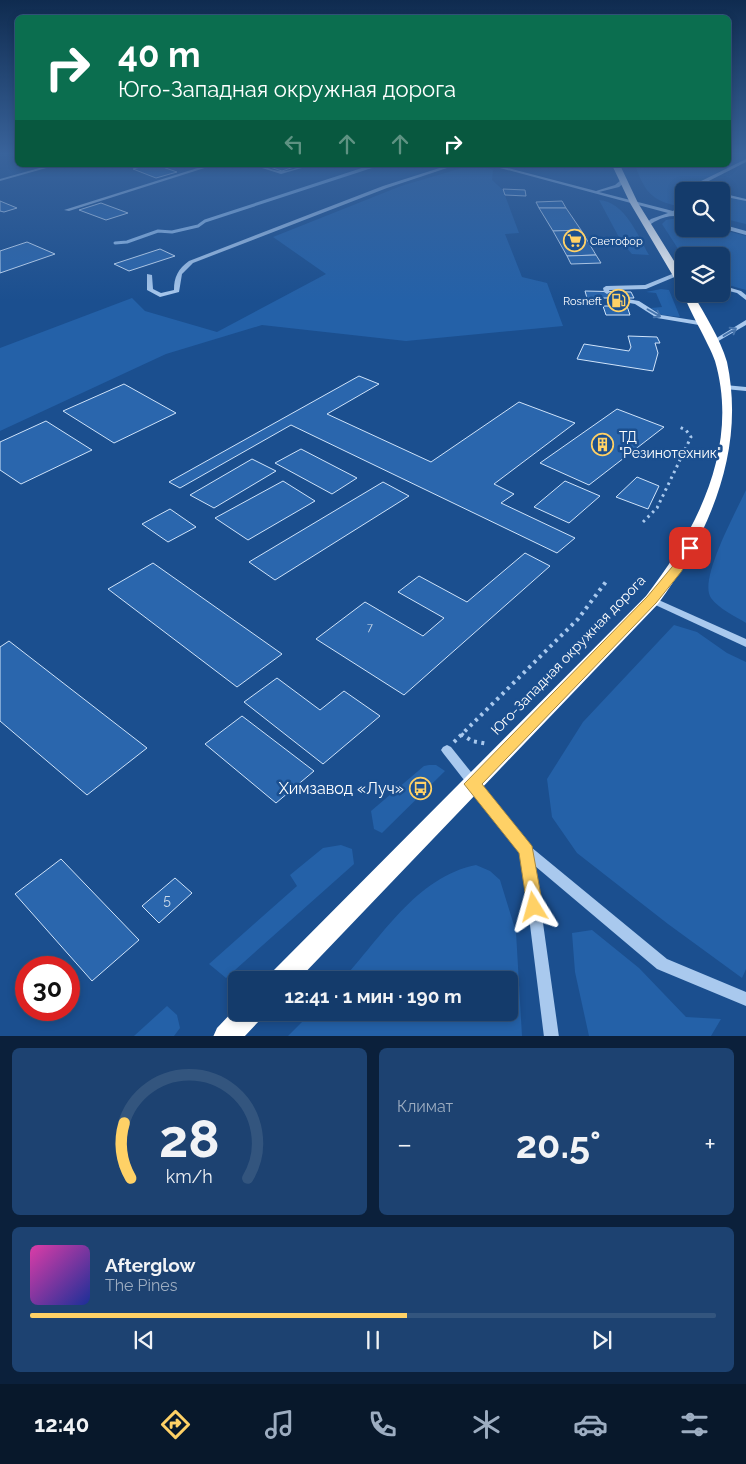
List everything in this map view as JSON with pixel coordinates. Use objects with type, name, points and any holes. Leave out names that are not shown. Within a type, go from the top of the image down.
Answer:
[{"type":"highway","points":[[634,203],[675,267]]},
{"type":"highway","name":"Юго-Западная окружная дорога","points":[[290,971],[652,600],[677,569],[717,495],[729,453],[732,418],[728,387],[713,342],[693,302]]},
{"type":"highway","points":[[226,1036],[241,1021]]},
{"type":"street","points":[[66,210],[88,203]]},
{"type":"street","points":[[148,275],[150,290],[160,295],[177,291],[180,269],[191,262],[343,203]]},
{"type":"street","points":[[635,203],[673,214]]},
{"type":"street","points":[[647,225],[660,216],[673,214]]},
{"type":"street","points":[[730,228],[746,232]]},
{"type":"street","points":[[675,277],[646,287],[606,288],[609,295],[637,302],[659,317],[705,324]]},
{"type":"street","points":[[730,290],[739,292],[746,298]]},
{"type":"street","points":[[713,342],[746,322]]},
{"type":"street","points":[[728,387],[746,389]]},
{"type":"street","points":[[652,600],[746,643]]},
{"type":"street","points":[[447,750],[526,851],[662,964],[746,999]]},
{"type":"street","points":[[526,851],[552,1036]]},
{"type":"path","points":[[643,522],[657,508],[691,437],[686,430],[676,426]]},
{"type":"path","points":[[447,750],[578,619],[608,579]]},
{"type":"path","points":[[461,734],[472,741],[488,744]]},
{"type":"shaded area","points":[[357,203],[508,203],[519,233],[505,234],[522,277],[547,283],[563,326],[406,341],[262,325],[166,354],[0,431],[0,348],[132,298],[145,311],[217,332],[326,274],[273,237]]},
{"type":"shaded area","points":[[601,203],[611,203],[623,213],[635,229],[649,255],[632,254],[622,243]]},
{"type":"shaded area","points":[[730,203],[746,203],[746,224],[730,220]]},
{"type":"shaded area","points":[[675,218],[675,237],[730,237],[730,232],[746,236],[746,290],[730,286],[730,247],[677,247],[662,224],[666,220]]},
{"type":"shaded area","points":[[661,289],[669,290],[680,317],[662,315],[651,308],[662,307],[656,293],[646,292]]},
{"type":"shaded area","points":[[746,490],[746,623],[718,606],[711,598],[708,589],[714,561],[720,545]]},
{"type":"shaded area","points":[[674,625],[697,632],[727,653],[746,662],[746,969],[742,978],[668,924],[577,853],[552,817],[547,779],[583,722]]},
{"type":"shaded area","points":[[436,765],[445,771],[382,833],[374,829],[371,811],[424,766]]},
{"type":"shaded area","points":[[341,845],[352,849],[354,864],[234,971],[228,971],[226,978],[209,964],[297,886],[290,875],[323,848]]},
{"type":"shaded area","points":[[476,865],[490,871],[500,880],[516,932],[522,1036],[288,1036],[303,1021],[518,1021],[518,971],[349,971],[401,911],[435,882],[455,872]]},
{"type":"shaded area","points":[[592,930],[639,968],[686,1017],[721,1019],[711,1036],[589,1036],[575,972],[572,933]]},
{"type":"shaded area","points":[[167,1006],[177,1015],[180,1028],[174,1036],[134,1036]]},
{"type":"building","points":[[0,203],[6,203],[17,208],[4,212],[0,211]]},
{"type":"building","points":[[102,203],[128,213],[106,220],[79,210]]},
{"type":"building","points":[[537,203],[563,203],[566,208],[539,208]]},
{"type":"building","points":[[539,208],[566,208],[581,230],[553,231]]},
{"type":"building","points":[[581,230],[596,255],[567,256],[553,231]]},
{"type":"building","points":[[27,242],[55,254],[0,273],[0,251]]},
{"type":"building","points":[[160,249],[175,256],[129,271],[114,264]]},
{"type":"building","points":[[596,255],[601,263],[571,264],[567,256]]},
{"type":"building","points":[[585,291],[631,292],[634,298],[587,298]]},
{"type":"building","points":[[603,306],[627,306],[630,315],[606,315]]},
{"type":"building","points":[[628,336],[657,337],[660,343],[655,343],[658,353],[653,371],[577,359],[584,344],[629,351],[631,347]]},
{"type":"building","points":[[359,376],[379,384],[327,414],[431,462],[519,402],[575,423],[494,484],[514,494],[501,503],[575,538],[557,553],[291,425],[180,488],[169,482]]},
{"type":"building","points":[[124,384],[176,413],[114,443],[63,411]]},
{"type":"building","name":"ТД \"Резинотехник\"","points":[[617,409],[664,427],[589,485],[540,463]]},
{"type":"building","points":[[46,421],[92,450],[21,484],[0,470],[0,442]]},
{"type":"building","points":[[301,449],[357,478],[332,494],[275,463]]},
{"type":"building","points":[[252,459],[276,471],[214,508],[190,495]]},
{"type":"building","points":[[637,477],[659,486],[648,509],[616,497]]},
{"type":"building","points":[[283,481],[315,501],[248,540],[215,518]]},
{"type":"building","points":[[565,481],[600,496],[569,523],[534,507]]},
{"type":"building","points":[[383,482],[409,496],[275,580],[249,562]]},
{"type":"building","points":[[170,509],[196,527],[168,542],[142,524]]},
{"type":"building","points":[[525,553],[550,566],[404,695],[316,639],[365,602],[423,636],[444,618],[398,592],[419,576],[467,602]]},
{"type":"building","points":[[153,563],[282,654],[237,687],[108,589]]},
{"type":"building","points":[[9,641],[147,748],[87,795],[0,721],[0,647]]},
{"type":"building","points":[[277,678],[320,710],[344,691],[380,716],[323,764],[244,702]]},
{"type":"building","points":[[242,716],[314,771],[276,803],[205,744]]},
{"type":"building","points":[[61,859],[139,940],[92,981],[80,967],[80,956],[70,956],[15,894]]},
{"type":"building","points":[[175,878],[192,893],[159,923],[142,906]]},
{"type":"waterway","points":[[115,243],[127,242],[158,231],[172,232],[198,226],[205,221],[259,203]]},
{"type":"place","name":"Светофор","points":[[574,241]]},
{"type":"place","name":"Rosneft","points":[[618,301]]},
{"type":"place","name":"ТД \"Резинотехник\"","points":[[603,445]]},
{"type":"place","name":"Химзавод «Луч»","points":[[420,788]]},
{"type":"route","points":[[534,907],[526,851],[472,784],[572,684],[652,600],[677,569],[690,548]]}]
